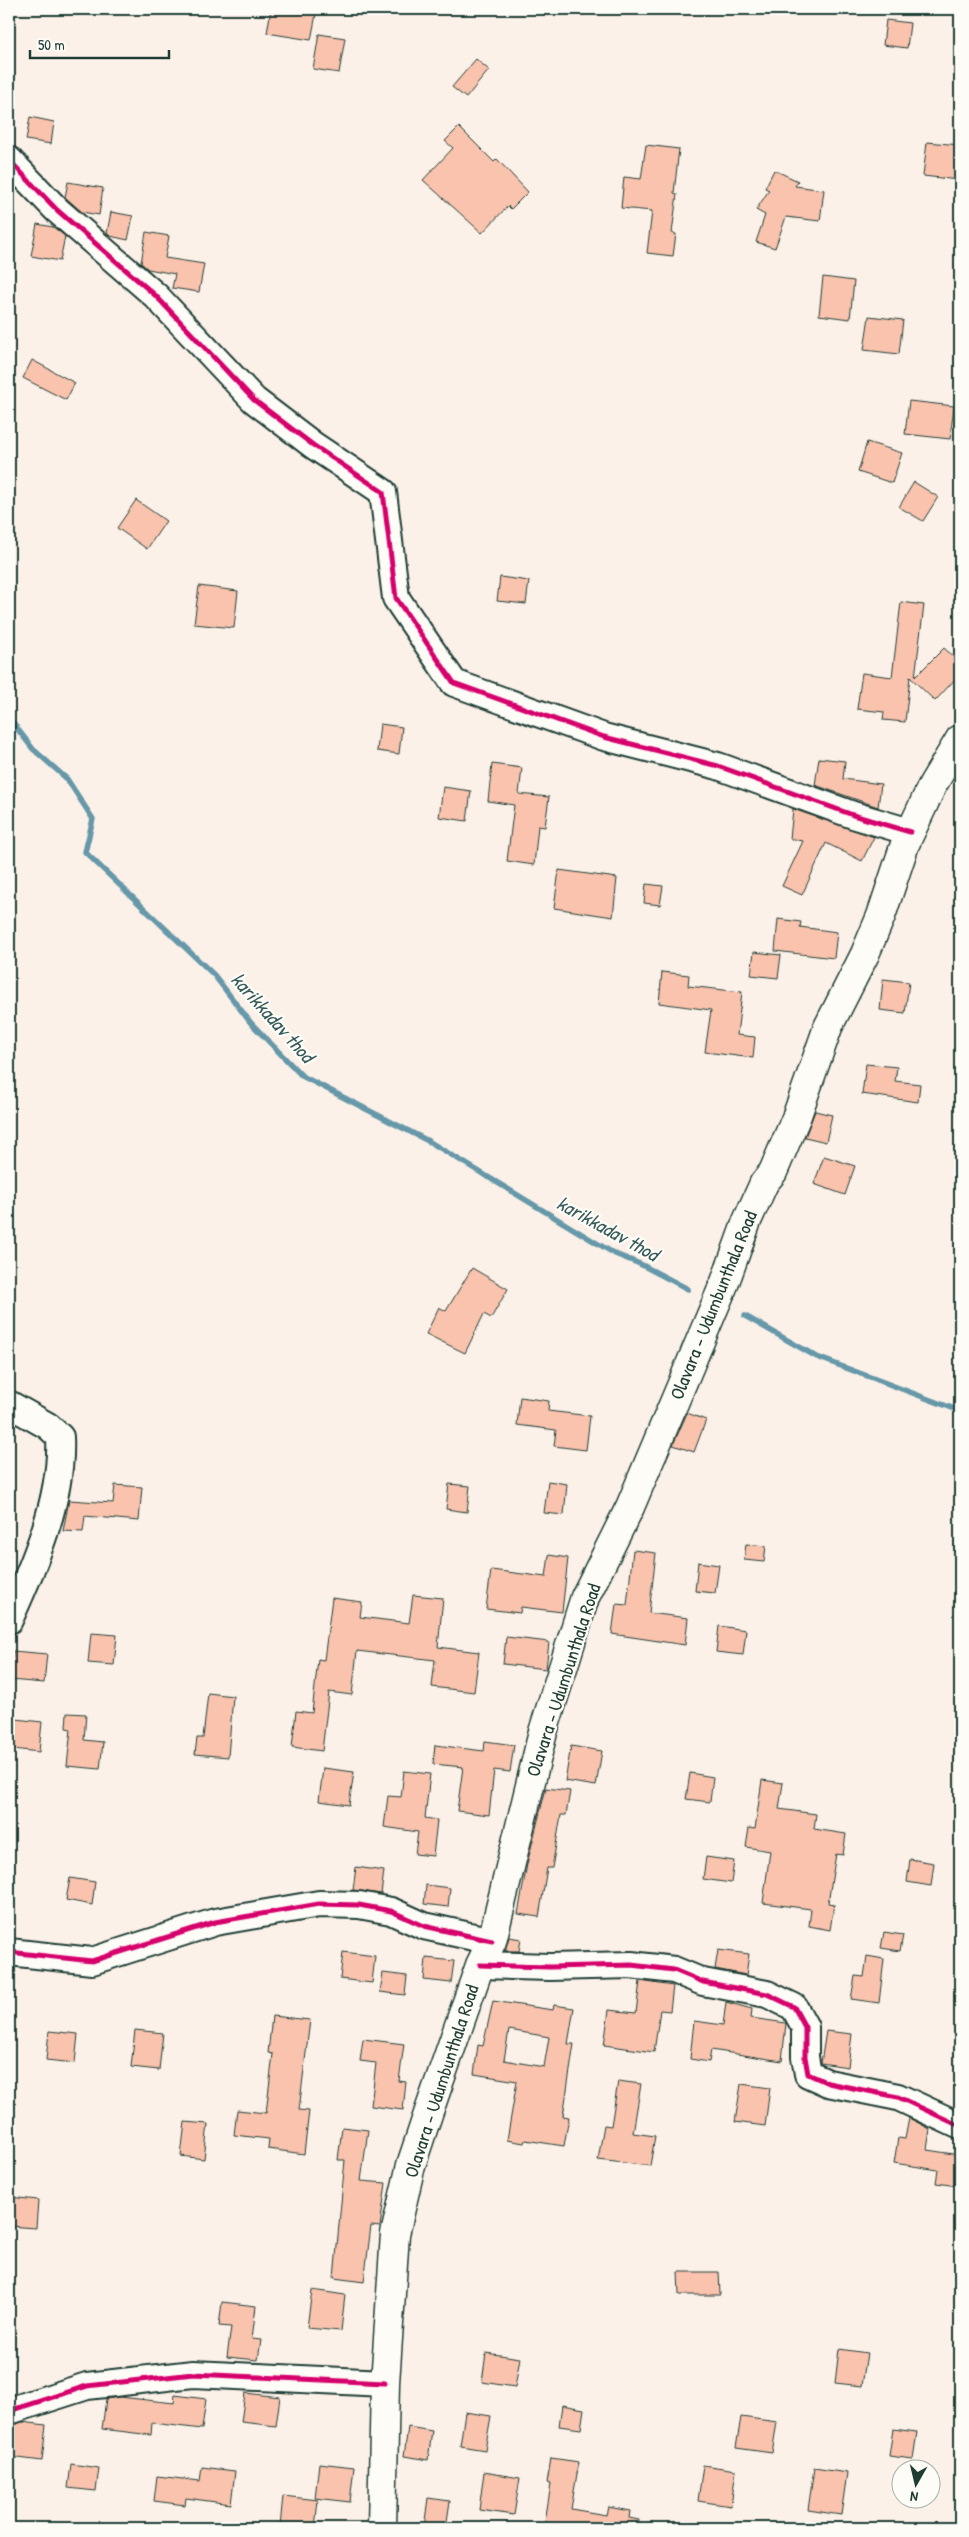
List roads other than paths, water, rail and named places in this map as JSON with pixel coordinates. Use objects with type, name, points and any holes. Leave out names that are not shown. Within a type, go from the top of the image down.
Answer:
[{"type":"main road","name":"Olavara - Udumbunthala Road","points":[[382,2528],[385,2383],[395,2234],[411,2164],[480,1965],[492,1941],[543,1732],[586,1598],[630,1507],[725,1282],[747,1220],[764,1183],[773,1172],[796,1118],[828,1027],[865,954],[881,916],[910,832],[933,784],[960,738]]},
{"type":"street","points":[[9,160],[57,210],[156,296],[254,400],[313,445],[383,492],[396,598],[454,682],[604,737],[718,766],[853,815],[910,832]]},
{"type":"street","points":[[9,1404],[48,1426],[60,1437],[61,1462],[38,1554],[9,1620]]},
{"type":"street","points":[[9,1952],[92,1961],[216,1922],[319,1904],[359,1905],[391,1911],[424,1926],[492,1941]]},
{"type":"street","points":[[480,1965],[550,1967],[631,1965],[674,1970],[703,1982],[767,1994],[794,2008],[805,2027],[804,2057],[808,2074],[828,2083],[898,2097],[960,2126]]},
{"type":"street","points":[[9,2411],[87,2386],[193,2374],[385,2383]]},
{"type":"waterway","name":"karikkadav thod","points":[[9,718],[33,749],[67,779],[93,819],[85,852],[214,975],[251,1023],[302,1076],[430,1142],[615,1254],[640,1264],[688,1289]]},
{"type":"waterway","name":"karikkadav thod","points":[[745,1316],[817,1357],[960,1411]]}]
